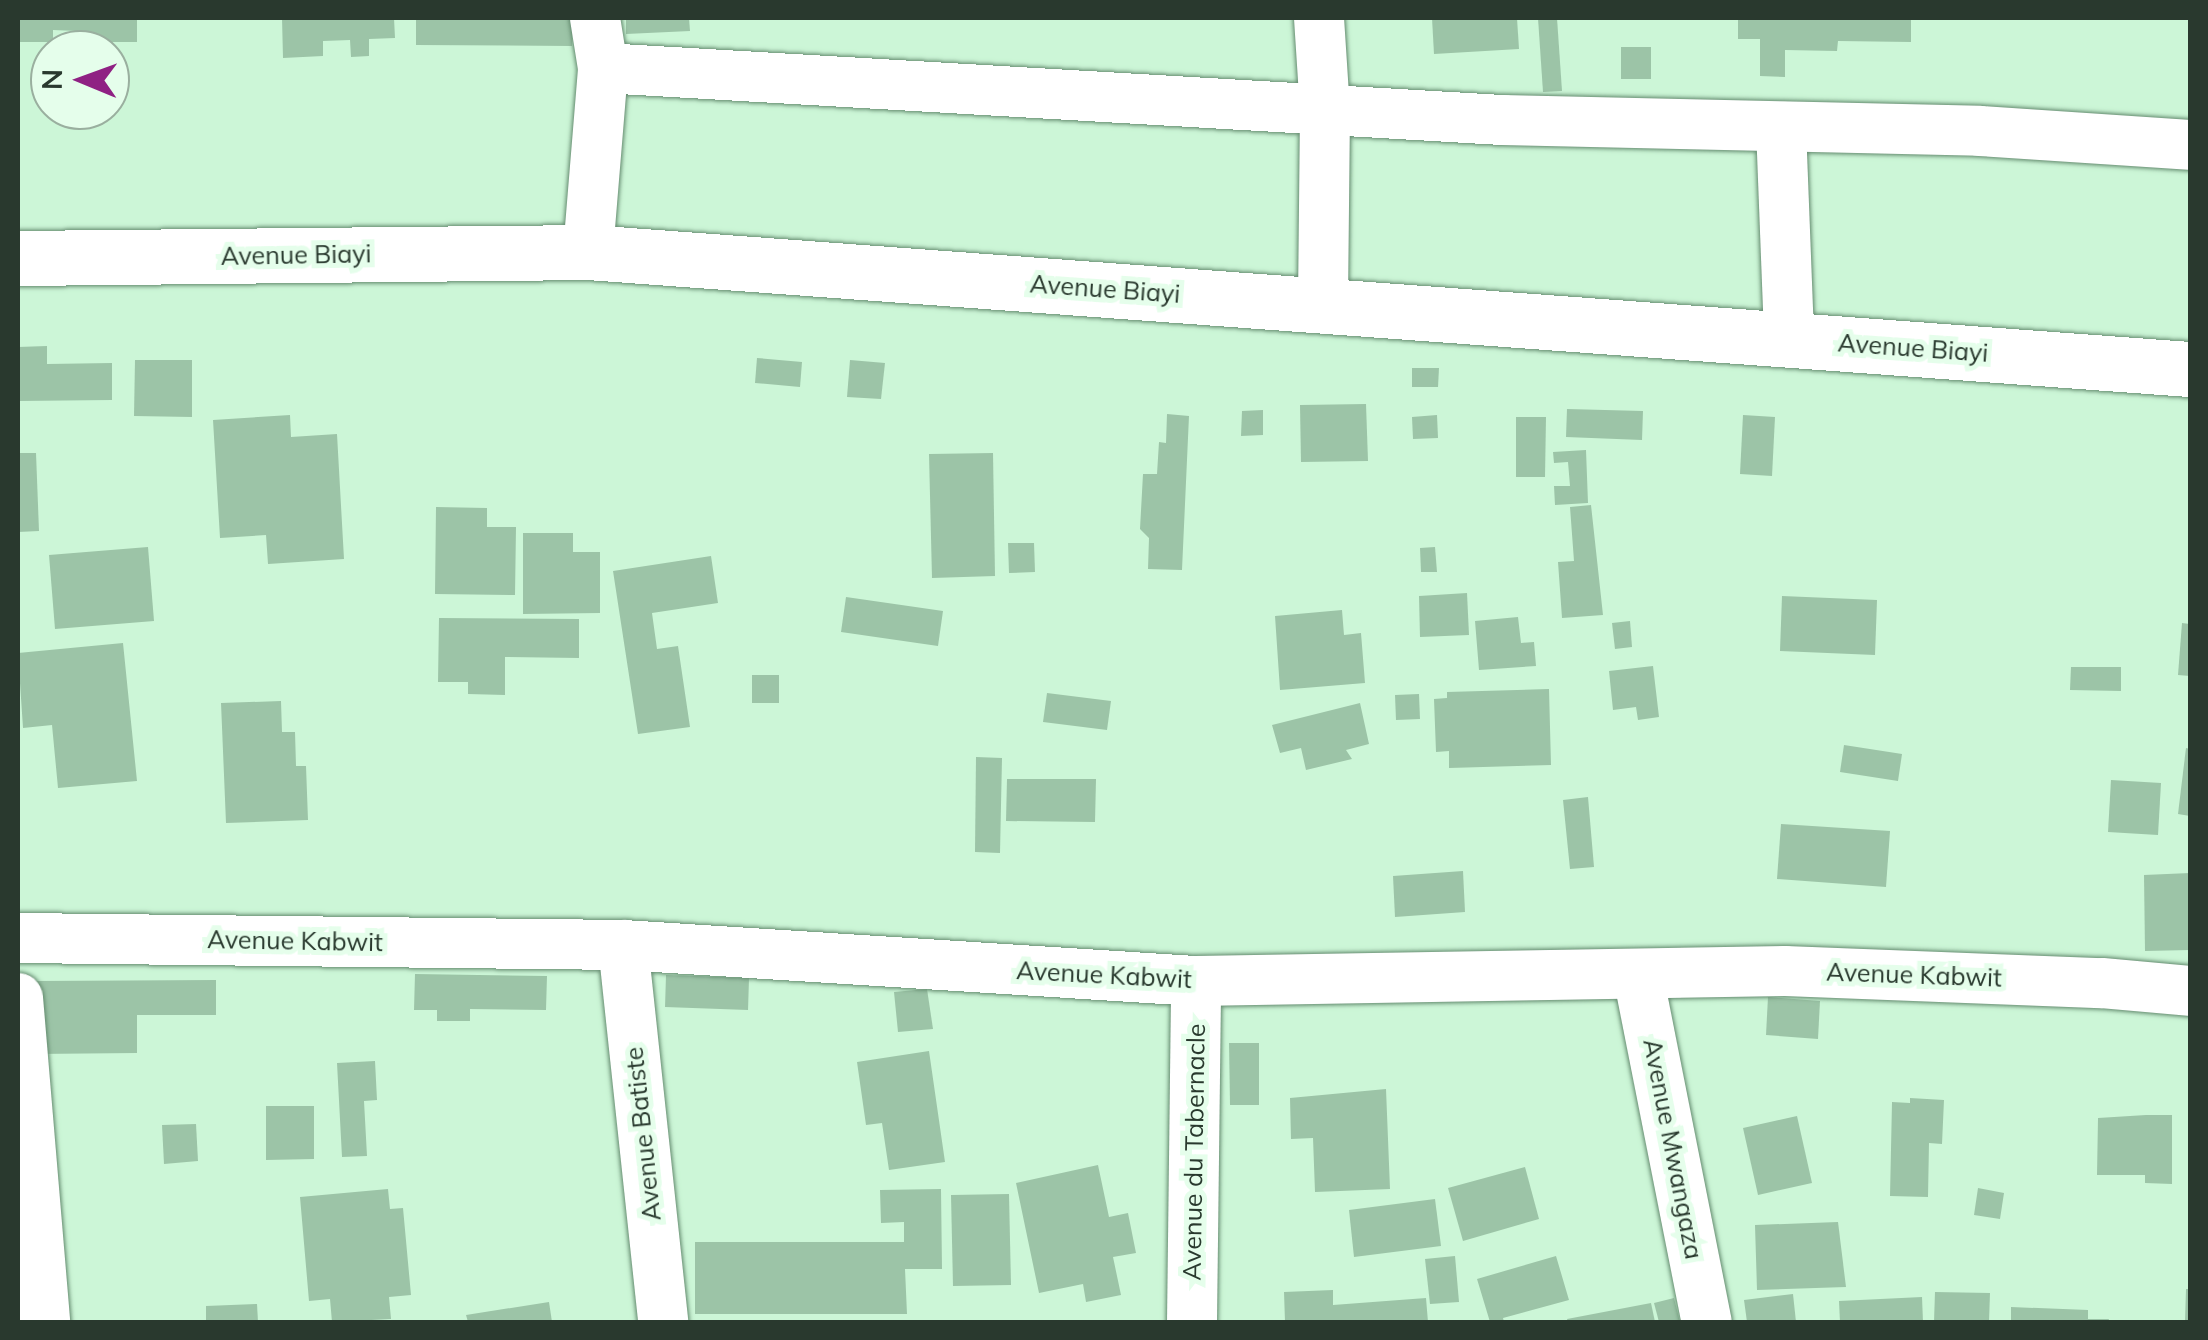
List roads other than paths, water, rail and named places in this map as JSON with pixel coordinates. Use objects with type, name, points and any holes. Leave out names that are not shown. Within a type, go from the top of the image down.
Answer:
[{"type":"street","points":[[588,252],[603,68],[595,18]]},
{"type":"street","points":[[1318,18],[1325,111],[1323,304]]},
{"type":"street","points":[[603,68],[1325,111],[1781,128],[1980,131],[2190,145]]},
{"type":"street","points":[[1781,128],[1789,338]]},
{"type":"street","name":"Avenue Biayi","points":[[18,258],[588,252],[2190,368]]},
{"type":"street","name":"Avenue Kabwit","points":[[18,938],[623,945],[1196,981],[1785,971],[2102,982],[2190,991]]},
{"type":"street","name":"Avenue Batiste","points":[[623,945],[663,1322]]},
{"type":"street","name":"Avenue Mwangaza","points":[[1638,975],[1707,1322]]},
{"type":"street","name":"Avenue du Tabernacle","points":[[1192,1322],[1196,981]]},
{"type":"street","points":[[18,998],[46,1322]]}]
